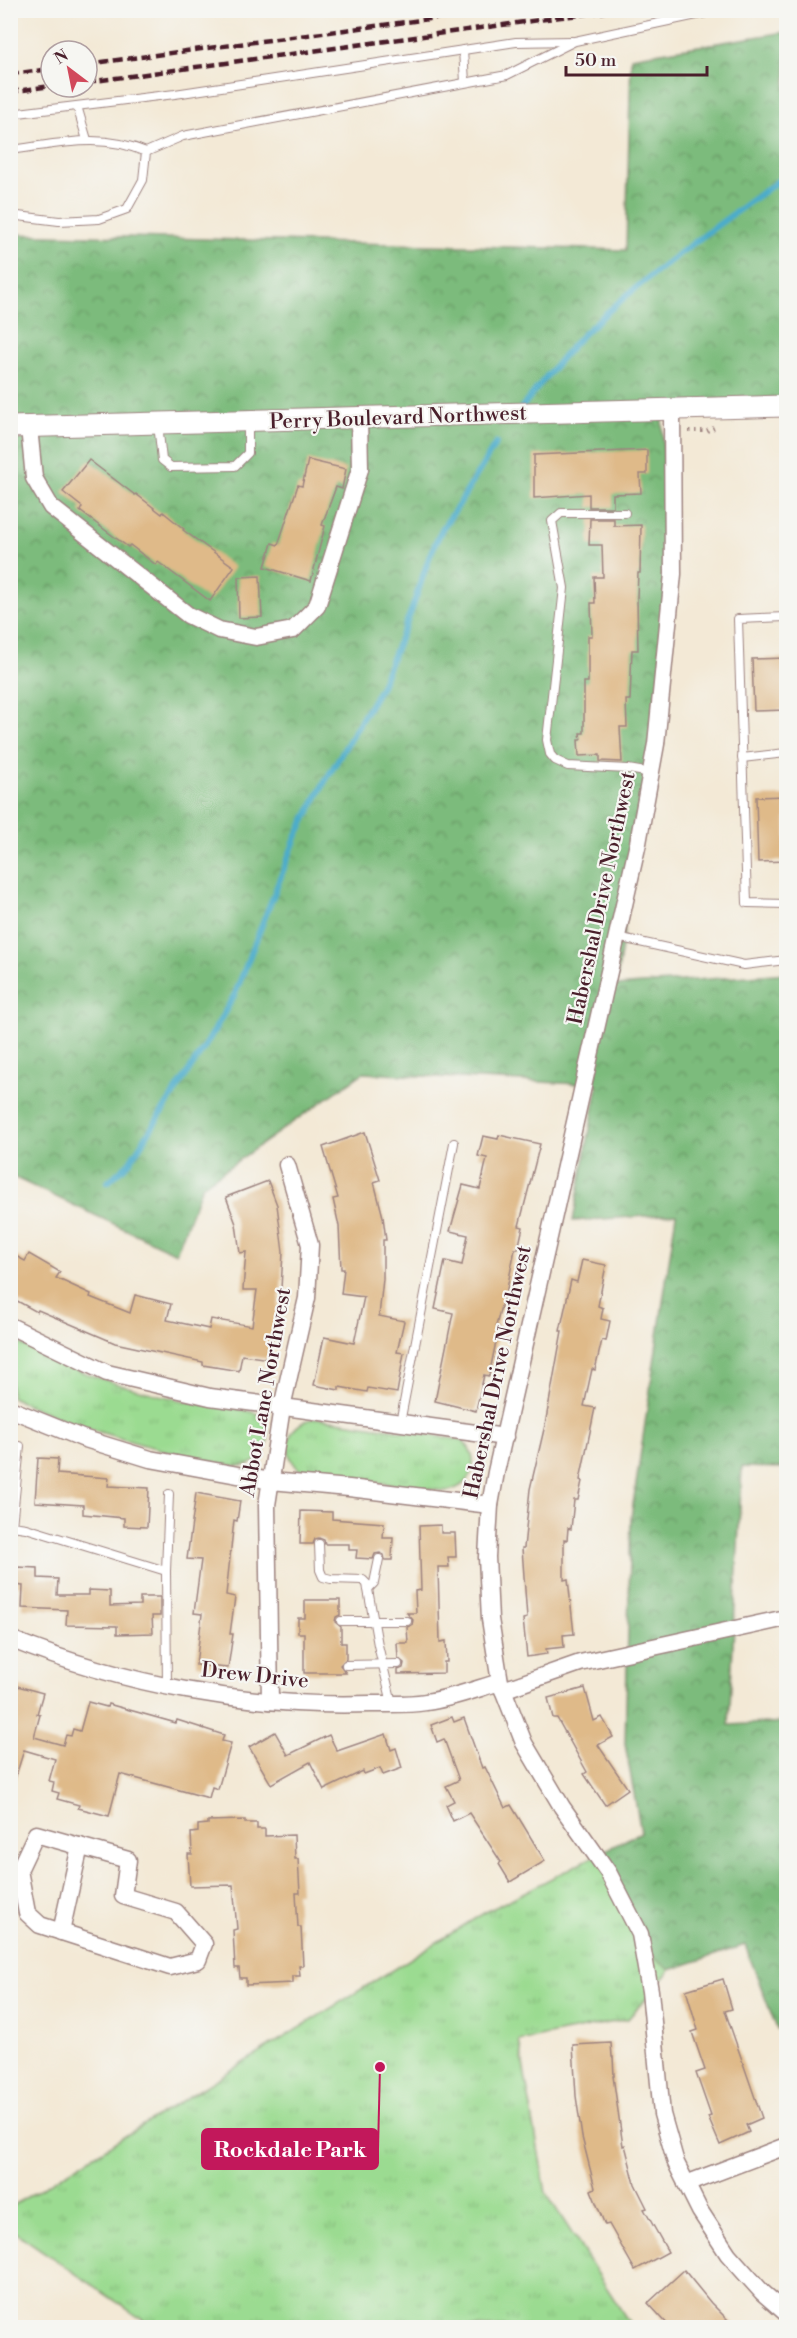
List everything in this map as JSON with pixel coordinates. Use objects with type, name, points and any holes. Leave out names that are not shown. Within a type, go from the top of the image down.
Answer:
[{"type":"street","name":"Perry Boulevard Northwest","points":[[20,427],[786,406]]},
{"type":"street","name":"Habershal Drive Northwest","points":[[672,409],[673,574],[656,744],[638,843],[490,1505],[487,1557],[490,1619],[502,1686],[524,1743],[562,1808],[608,1872],[640,1934],[650,1991],[662,2114],[676,2163],[700,2211],[728,2254],[762,2292],[786,2313]]},
{"type":"street","points":[[20,427],[34,478],[51,507],[188,615],[219,630],[256,637],[293,630],[317,606],[360,469],[359,418]]},
{"type":"street","name":"Abbot Lane Northwest","points":[[270,1701],[267,1505],[282,1407],[307,1298],[310,1245],[287,1165]]},
{"type":"street","points":[[10,1326],[107,1372],[210,1397],[505,1437]]},
{"type":"street","points":[[10,1409],[82,1438],[150,1459],[271,1481],[490,1505]]},
{"type":"street","name":"Drew Drive","points":[[10,1639],[59,1659],[167,1687],[270,1701],[339,1705],[426,1702],[502,1686],[580,1663],[786,1618]]},
{"type":"street","points":[[36,1834],[80,1846],[128,1860],[123,1896],[176,1912],[204,1944],[198,1960],[170,1967],[40,1925],[27,1913],[15,1869],[36,1834]]},
{"type":"street","points":[[61,1932],[80,1846]]},
{"type":"street","points":[[686,2184],[786,2146]]},
{"type":"lane","points":[[10,114],[175,94],[516,42],[575,41],[720,10]]},
{"type":"lane","points":[[10,150],[95,139],[127,144],[146,152],[183,136],[507,75],[575,41]]},
{"type":"lane","points":[[463,50],[465,82]]},
{"type":"lane","points":[[76,106],[87,140]]},
{"type":"lane","points":[[10,215],[59,221],[99,219],[127,209],[142,180],[146,152]]},
{"type":"lane","points":[[158,423],[162,460],[171,467],[235,466],[248,453],[248,421]]},
{"type":"lane","points":[[625,513],[561,513],[552,521],[564,588],[547,740],[549,754],[555,760],[568,766],[628,769],[651,773]]},
{"type":"lane","points":[[786,617],[738,619],[747,903],[786,904]]},
{"type":"lane","points":[[742,758],[786,753]]},
{"type":"lane","points":[[617,937],[744,965],[786,960]]},
{"type":"lane","points":[[400,1423],[454,1143]]},
{"type":"lane","points":[[10,1536],[20,1446]]},
{"type":"lane","points":[[167,1687],[166,1571],[170,1494]]},
{"type":"lane","points":[[12,1526],[26,1528],[166,1571]]},
{"type":"lane","points":[[319,1544],[320,1570],[323,1577],[363,1580],[368,1589],[392,1703]]},
{"type":"lane","points":[[368,1589],[374,1583],[379,1559]]},
{"type":"lane","points":[[340,1621],[407,1621]]},
{"type":"lane","points":[[346,1665],[398,1664]]},
{"type":"green space","points":[[786,32],[786,412],[662,418],[670,616],[616,986],[786,973],[786,1468],[742,1467],[729,1725],[786,1722],[786,2027],[777,2029],[745,1945],[670,1970],[645,1951],[602,1852],[641,1832],[625,1744],[631,1518],[676,1214],[573,1221],[598,1085],[363,1073],[202,1186],[176,1253],[11,1176],[11,234],[626,250],[631,57]]},
{"type":"green space","points":[[10,1338],[51,1360],[117,1384],[185,1401],[258,1414],[265,1421],[268,1431],[264,1451],[252,1463],[242,1466],[177,1454],[81,1426],[11,1397]]},
{"type":"green space","points":[[317,1418],[462,1440],[472,1455],[471,1472],[462,1485],[444,1491],[304,1473],[291,1458],[288,1449],[289,1441],[298,1426]]},
{"type":"green space","points":[[602,1852],[645,1951],[670,1970],[628,2019],[519,2041],[546,2193],[632,2327],[153,2327],[11,2229],[11,2207],[484,1913]]},
{"type":"building","points":[[647,450],[647,474],[640,474],[641,493],[613,494],[613,507],[589,507],[589,494],[534,498],[534,455]]},
{"type":"building","points":[[89,460],[162,514],[163,512],[183,530],[234,567],[210,601],[158,562],[156,565],[101,527],[80,511],[82,507],[63,492]]},
{"type":"building","points":[[308,460],[346,469],[342,489],[336,487],[322,525],[325,526],[311,581],[265,567],[272,543],[278,545],[298,485],[302,486]]},
{"type":"building","points":[[590,519],[614,519],[614,526],[641,525],[637,598],[638,650],[632,650],[630,700],[626,700],[627,727],[620,727],[622,762],[600,761],[600,755],[579,756],[578,740],[581,740],[580,733],[584,733],[584,682],[588,682],[588,636],[592,636],[591,603],[595,603],[594,577],[603,577],[602,545],[589,545]]},
{"type":"building","points":[[260,576],[262,617],[239,618],[238,577]]},
{"type":"building","points":[[786,658],[786,710],[754,711],[752,659]]},
{"type":"building","points":[[786,796],[786,861],[758,862],[756,797]]},
{"type":"building","points":[[365,1132],[380,1180],[374,1182],[386,1240],[383,1240],[383,1279],[379,1316],[404,1321],[397,1352],[404,1353],[397,1393],[368,1388],[367,1392],[339,1387],[339,1390],[314,1385],[324,1337],[354,1343],[364,1297],[341,1294],[344,1269],[341,1269],[339,1226],[333,1199],[338,1198],[323,1147]]},
{"type":"building","points":[[499,1135],[540,1144],[519,1226],[523,1227],[518,1249],[515,1249],[505,1299],[503,1298],[496,1326],[499,1327],[489,1376],[484,1375],[476,1411],[435,1401],[453,1313],[435,1309],[445,1261],[462,1265],[468,1235],[450,1231],[463,1185],[480,1189],[487,1158],[478,1156],[483,1136],[498,1139]]},
{"type":"building","points":[[268,1181],[277,1205],[283,1252],[281,1289],[269,1359],[242,1355],[239,1371],[203,1365],[203,1362],[115,1343],[38,1310],[37,1312],[10,1297],[10,1253],[25,1261],[29,1254],[60,1272],[56,1278],[91,1294],[90,1297],[130,1313],[135,1295],[171,1304],[167,1320],[209,1329],[211,1319],[252,1326],[257,1290],[243,1290],[246,1252],[240,1253],[236,1224],[226,1197]]},
{"type":"building","points":[[582,1260],[606,1265],[598,1306],[603,1308],[601,1319],[610,1321],[606,1341],[602,1340],[595,1370],[592,1369],[584,1406],[595,1408],[578,1500],[574,1500],[571,1529],[568,1528],[567,1540],[564,1539],[564,1580],[568,1579],[574,1634],[563,1635],[564,1647],[546,1649],[547,1654],[527,1657],[523,1619],[527,1618],[522,1548],[524,1548],[530,1489],[545,1425],[562,1331],[560,1331],[571,1280],[577,1282]]},
{"type":"building","points":[[38,1458],[58,1459],[57,1474],[109,1478],[108,1486],[149,1488],[147,1527],[124,1526],[124,1518],[83,1514],[83,1505],[35,1502]]},
{"type":"building","points":[[196,1493],[240,1501],[237,1521],[234,1520],[226,1595],[235,1597],[228,1668],[196,1665],[202,1614],[194,1613],[201,1560],[187,1559]]},
{"type":"building","points":[[301,1511],[332,1512],[332,1519],[384,1523],[383,1538],[393,1538],[392,1560],[385,1560],[384,1555],[380,1553],[375,1554],[373,1559],[356,1558],[357,1550],[349,1550],[349,1544],[325,1544],[324,1540],[319,1538],[315,1539],[313,1544],[300,1544]]},
{"type":"building","points":[[441,1525],[441,1533],[455,1533],[456,1557],[448,1557],[449,1567],[438,1567],[440,1642],[446,1641],[447,1662],[444,1662],[444,1673],[398,1674],[398,1670],[403,1668],[404,1663],[398,1658],[397,1643],[408,1643],[407,1627],[412,1625],[413,1620],[407,1613],[416,1613],[415,1591],[421,1590],[419,1526]]},
{"type":"building","points":[[16,1567],[38,1568],[38,1578],[58,1579],[57,1595],[89,1595],[89,1590],[110,1591],[110,1606],[140,1605],[140,1597],[160,1597],[160,1616],[152,1616],[153,1633],[117,1634],[117,1626],[66,1625],[67,1610],[22,1608],[23,1586],[15,1585]]},
{"type":"building","points":[[305,1600],[340,1600],[340,1615],[336,1617],[335,1622],[341,1627],[341,1643],[346,1643],[346,1659],[340,1665],[346,1673],[304,1673],[304,1633],[298,1633],[298,1618],[305,1618]]},
{"type":"building","points":[[10,1684],[43,1693],[34,1737],[63,1745],[66,1735],[71,1736],[73,1729],[80,1731],[88,1702],[107,1707],[108,1704],[176,1723],[177,1720],[224,1735],[222,1741],[231,1743],[218,1789],[212,1787],[209,1798],[120,1774],[109,1816],[78,1808],[79,1805],[57,1799],[59,1793],[52,1791],[54,1782],[49,1781],[55,1759],[24,1750],[14,1782],[10,1782]]},
{"type":"building","points":[[585,1688],[594,1721],[602,1717],[613,1737],[598,1745],[628,1789],[605,1805],[584,1774],[587,1772],[557,1718],[553,1718],[548,1698]]},
{"type":"building","points":[[452,1717],[454,1722],[464,1718],[482,1768],[485,1767],[505,1808],[511,1805],[545,1861],[510,1882],[499,1864],[501,1862],[469,1813],[453,1821],[446,1805],[454,1801],[446,1786],[459,1780],[444,1739],[437,1742],[431,1725]]},
{"type":"building","points":[[275,1732],[288,1755],[329,1735],[337,1751],[386,1734],[391,1750],[396,1748],[402,1768],[383,1775],[380,1768],[364,1774],[363,1771],[324,1790],[310,1762],[271,1784],[249,1747]]},
{"type":"building","points":[[245,1820],[245,1823],[257,1823],[257,1829],[265,1829],[265,1836],[294,1835],[295,1859],[298,1859],[300,1893],[296,1893],[303,1966],[299,1966],[300,1976],[293,1976],[293,1983],[246,1985],[246,1978],[240,1978],[239,1968],[235,1968],[233,1930],[237,1929],[233,1885],[190,1886],[188,1854],[192,1854],[191,1833],[198,1832],[198,1825],[208,1824],[208,1821]]},
{"type":"building","points":[[723,1979],[732,2009],[725,2011],[762,2118],[746,2125],[749,2132],[720,2145],[708,2117],[711,2116],[696,2073],[705,2070],[692,2032],[698,2030],[686,1990]]},
{"type":"building","points":[[611,2043],[613,2076],[623,2146],[625,2145],[635,2184],[647,2208],[644,2209],[668,2252],[635,2270],[609,2224],[605,2225],[591,2190],[595,2188],[582,2137],[576,2096],[573,2045]]},
{"type":"building","points":[[684,2270],[711,2303],[736,2328],[671,2328],[648,2303]]},
{"type":"waterway","points":[[522,407],[556,364],[594,324],[664,265],[786,175]]},
{"type":"waterway","points":[[108,1182],[129,1163],[207,1043],[235,994],[297,835],[323,785],[380,688],[442,529],[496,443]]},
{"type":"railway","points":[[99,62],[497,10]]},
{"type":"railway","points":[[99,80],[623,10]]},
{"type":"railway","points":[[10,74],[39,70]]},
{"type":"railway","points":[[10,92],[39,88]]},
{"type":"place","name":"Rockdale Park","points":[[380,2067]]}]
